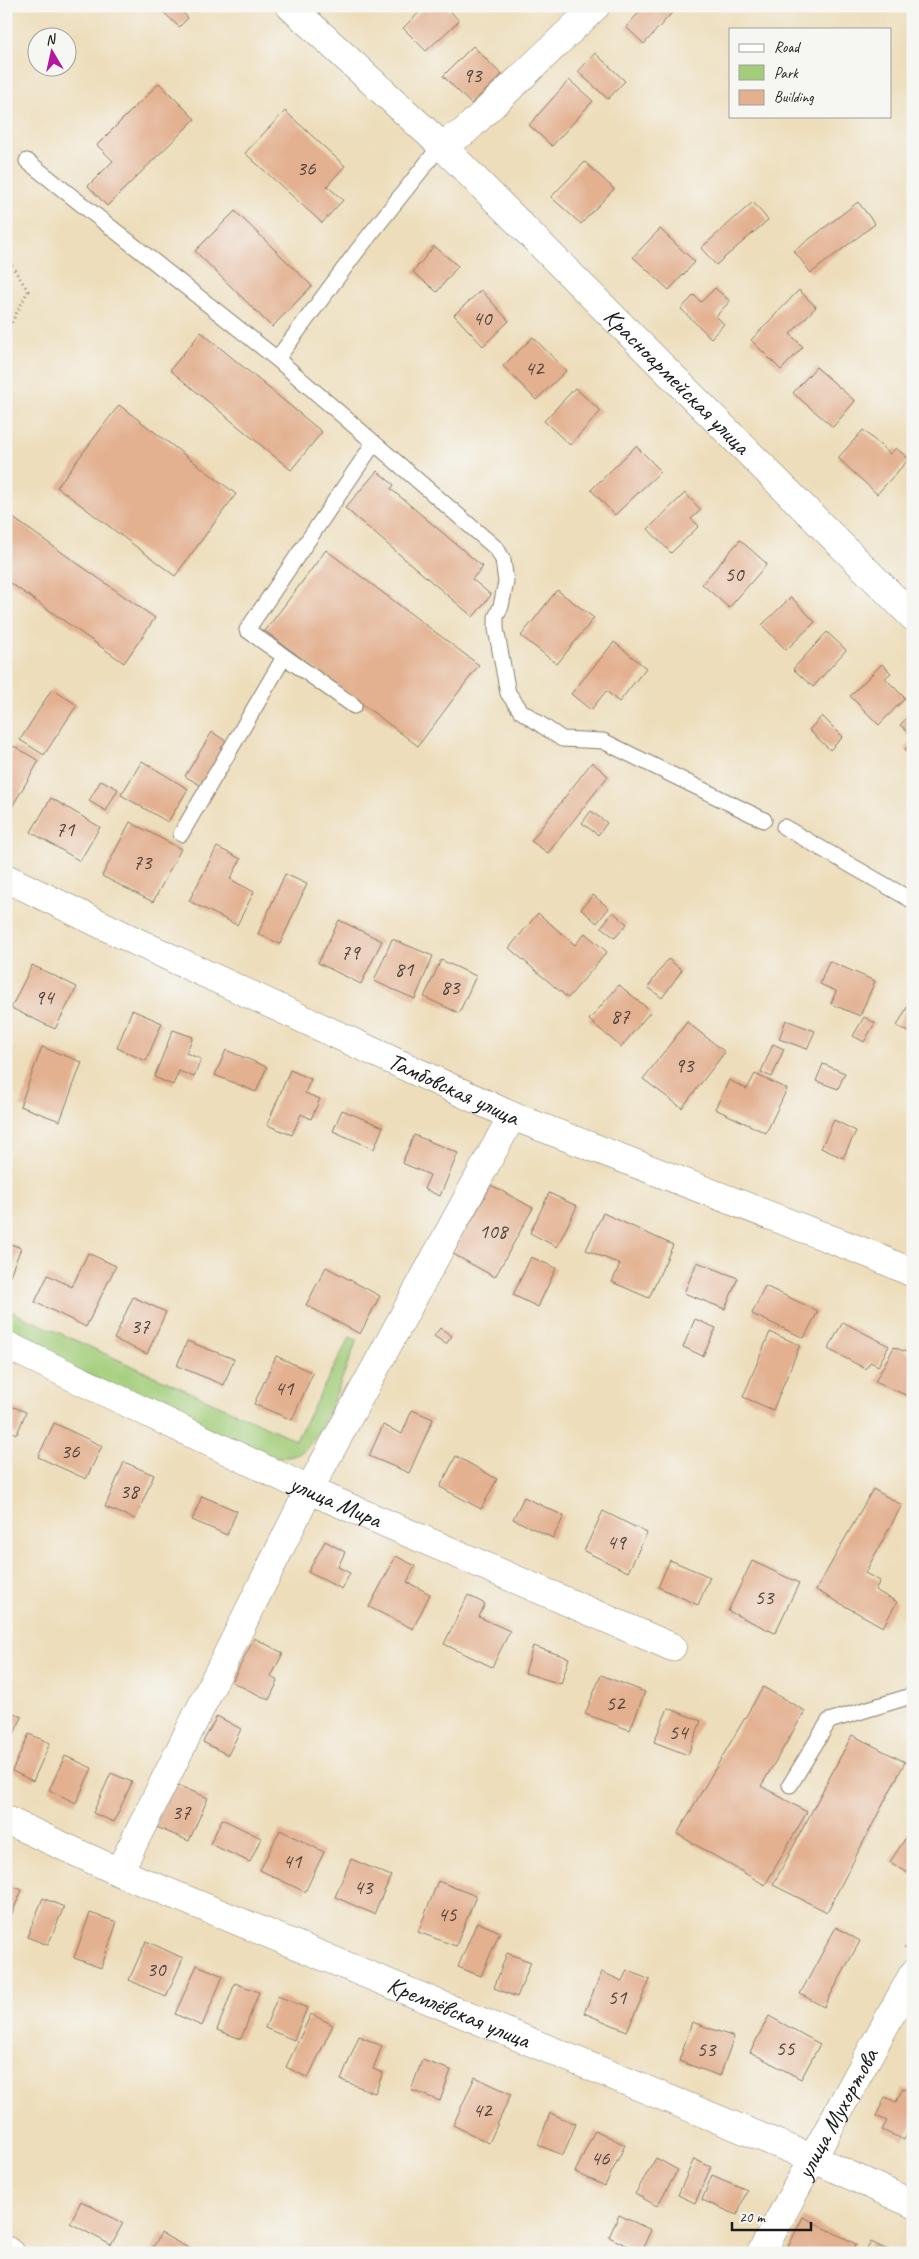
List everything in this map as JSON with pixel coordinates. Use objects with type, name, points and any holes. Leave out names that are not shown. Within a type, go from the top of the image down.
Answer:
[{"type":"street","name":"Красноармейская улица","points":[[290,6],[441,145],[913,617]]},
{"type":"street","points":[[441,145],[464,132],[596,6]]},
{"type":"street","name":"Тамбовская улица","points":[[6,878],[137,942],[512,1116],[872,1255],[913,1273]]},
{"type":"street","points":[[119,1872],[309,1490],[512,1116]]},
{"type":"street","name":"улица Мира","points":[[6,1345],[309,1490],[672,1647]]},
{"type":"street","name":"Кремлёвская улица","points":[[6,1820],[119,1872],[812,2158],[913,2204]]},
{"type":"street","name":"улица Мухортова","points":[[761,2253],[913,1974]]},
{"type":"street","points":[[6,2250],[11,2253]]},
{"type":"lane","points":[[277,359],[357,251],[441,145]]},
{"type":"lane","points":[[27,161],[277,359],[497,549],[506,571],[506,582],[501,606],[496,617],[496,629],[508,693],[521,712],[562,739],[603,741],[764,820]]},
{"type":"lane","points":[[354,706],[247,630],[374,443]]},
{"type":"lane","points":[[180,834],[284,657]]},
{"type":"lane","points":[[784,827],[913,901]]},
{"type":"lane","points":[[790,1786],[829,1721],[911,1696],[913,1697]]},
{"type":"path","points":[[6,257],[28,291],[6,333]]},
{"type":"green space","points":[[6,1309],[296,1440],[350,1337],[357,1340],[325,1418],[309,1445],[300,1453],[292,1456],[266,1456],[6,1338]]},
{"type":"building","points":[[157,6],[190,6],[183,13],[188,18],[179,27]]},
{"type":"building","points":[[426,6],[446,6],[459,21],[426,51],[403,28]]},
{"type":"building","points":[[645,6],[678,6],[644,44],[626,27]]},
{"type":"building","points":[[473,46],[502,75],[471,104],[443,76]]},
{"type":"building","points":[[595,53],[625,81],[608,99],[578,72]]},
{"type":"building","points":[[569,80],[593,101],[552,146],[529,125]]},
{"type":"building","points":[[159,83],[195,119],[107,206],[88,186],[113,161],[97,145]]},
{"type":"building","points":[[285,111],[345,166],[327,186],[343,200],[322,223],[245,153]]},
{"type":"building","points":[[585,162],[614,189],[581,224],[551,197]]},
{"type":"building","points":[[753,202],[768,220],[716,265],[701,248]]},
{"type":"building","points":[[858,202],[875,224],[811,273],[794,251]]},
{"type":"building","points":[[235,211],[312,286],[272,327],[195,251]]},
{"type":"building","points":[[660,229],[695,262],[669,290],[633,257]]},
{"type":"building","points":[[434,246],[458,266],[437,292],[413,272]]},
{"type":"building","points":[[715,288],[730,301],[716,316],[724,324],[711,338],[681,309],[694,295],[701,302]]},
{"type":"building","points":[[481,290],[509,321],[483,346],[454,315]]},
{"type":"building","points":[[799,290],[816,307],[790,334],[803,347],[781,370],[751,340]]},
{"type":"building","points":[[201,332],[322,432],[291,470],[170,370]]},
{"type":"building","points":[[533,337],[566,371],[536,400],[503,366]]},
{"type":"building","points":[[816,367],[855,401],[833,427],[793,393]]},
{"type":"building","points":[[575,388],[601,411],[570,445],[544,421]]},
{"type":"building","points":[[119,405],[236,494],[175,576],[57,487]]},
{"type":"building","points":[[863,430],[890,454],[896,448],[909,459],[877,494],[838,458]]},
{"type":"building","points":[[636,446],[661,471],[615,515],[591,490]]},
{"type":"building","points":[[377,471],[394,485],[391,489],[483,567],[472,579],[491,595],[473,617],[345,508]]},
{"type":"building","points":[[685,493],[701,510],[691,519],[699,526],[671,553],[648,529]]},
{"type":"building","points":[[6,513],[155,618],[124,663],[6,580]]},
{"type":"building","points":[[740,540],[767,564],[729,608],[702,584]]},
{"type":"building","points":[[326,550],[479,665],[418,746],[265,631]]},
{"type":"building","points":[[557,590],[594,618],[557,664],[521,636]]},
{"type":"building","points":[[791,597],[815,622],[786,650],[762,625]]},
{"type":"building","points":[[827,632],[846,650],[813,687],[793,669]]},
{"type":"building","points":[[614,642],[646,668],[619,702],[606,691],[591,710],[571,694]]},
{"type":"building","points":[[882,664],[891,673],[885,678],[905,698],[879,725],[850,696]]},
{"type":"building","points":[[52,689],[77,705],[44,755],[20,740]]},
{"type":"building","points":[[913,711],[913,737],[900,725]]},
{"type":"building","points":[[822,716],[843,737],[830,750],[809,730]]},
{"type":"building","points":[[212,732],[235,747],[208,790],[185,776]]},
{"type":"building","points":[[913,740],[913,757],[905,749]]},
{"type":"building","points":[[14,746],[39,761],[6,817],[6,760]]},
{"type":"building","points":[[142,761],[188,789],[168,822],[121,795]]},
{"type":"building","points":[[592,762],[608,776],[548,853],[531,841]]},
{"type":"building","points":[[101,780],[118,789],[106,811],[89,801]]},
{"type":"building","points":[[51,798],[100,827],[80,861],[31,832]]},
{"type":"building","points":[[591,811],[607,823],[598,835],[582,823]]},
{"type":"building","points":[[130,822],[181,849],[153,902],[102,876]]},
{"type":"building","points":[[217,847],[241,859],[230,879],[254,892],[237,925],[189,901]]},
{"type":"building","points":[[285,874],[307,884],[280,944],[258,934]]},
{"type":"building","points":[[593,895],[609,908],[597,923],[581,909]]},
{"type":"building","points":[[613,912],[627,924],[615,938],[601,927]]},
{"type":"building","points":[[538,913],[575,945],[585,933],[607,952],[568,998],[509,948]]},
{"type":"building","points":[[339,920],[382,941],[361,984],[318,963]]},
{"type":"building","points":[[392,939],[433,956],[415,999],[374,981]]},
{"type":"building","points":[[668,959],[682,970],[662,998],[648,987]]},
{"type":"building","points":[[441,960],[476,976],[459,1013],[424,997]]},
{"type":"building","points":[[829,961],[875,981],[860,1016],[831,1004],[836,991],[820,984]]},
{"type":"building","points":[[32,965],[77,987],[55,1029],[11,1008]]},
{"type":"building","points":[[619,985],[651,1011],[621,1047],[589,1020]]},
{"type":"building","points":[[913,996],[913,1034],[897,1026]]},
{"type":"building","points":[[132,1010],[162,1023],[146,1061],[117,1048]]},
{"type":"building","points":[[864,1017],[875,1023],[864,1042],[853,1036]]},
{"type":"building","points":[[786,1020],[815,1031],[807,1049],[779,1039]]},
{"type":"building","points":[[687,1022],[725,1052],[682,1108],[643,1079]]},
{"type":"building","points":[[173,1030],[193,1037],[186,1053],[201,1059],[194,1077],[179,1071],[173,1085],[154,1077]]},
{"type":"building","points":[[773,1044],[784,1049],[772,1077],[761,1072]]},
{"type":"building","points":[[42,1047],[82,1062],[60,1121],[20,1106]]},
{"type":"building","points":[[226,1050],[267,1067],[256,1092],[215,1075]]},
{"type":"building","points":[[823,1064],[845,1073],[838,1089],[816,1081]]},
{"type":"building","points":[[290,1070],[311,1079],[305,1093],[320,1099],[311,1119],[301,1114],[292,1135],[267,1125]]},
{"type":"building","points":[[755,1074],[787,1089],[766,1133],[715,1109],[729,1080],[747,1089]]},
{"type":"building","points":[[342,1110],[383,1127],[374,1149],[333,1131]]},
{"type":"building","points":[[834,1120],[856,1131],[843,1158],[821,1148]]},
{"type":"building","points":[[414,1135],[458,1153],[440,1196],[424,1189],[430,1175],[402,1163]]},
{"type":"building","points":[[491,1185],[533,1208],[495,1277],[453,1254]]},
{"type":"building","points":[[549,1193],[577,1206],[557,1247],[530,1233]]},
{"type":"building","points":[[603,1213],[673,1245],[649,1298],[612,1282],[620,1264],[586,1250]]},
{"type":"building","points":[[6,1242],[21,1248],[6,1285]]},
{"type":"building","points":[[88,1253],[116,1266],[86,1327],[35,1302],[48,1275],[72,1287]]},
{"type":"building","points":[[531,1257],[556,1268],[538,1307],[513,1295]]},
{"type":"building","points":[[697,1262],[738,1278],[725,1309],[684,1293]]},
{"type":"building","points":[[326,1267],[380,1296],[360,1334],[306,1305]]},
{"type":"building","points":[[765,1286],[818,1311],[804,1338],[752,1314]]},
{"type":"building","points":[[133,1297],[166,1312],[147,1354],[114,1339]]},
{"type":"building","points":[[695,1319],[716,1328],[703,1356],[683,1347]]},
{"type":"building","points":[[843,1322],[889,1346],[878,1366],[870,1362],[866,1369],[828,1349]]},
{"type":"building","points":[[440,1328],[452,1336],[446,1344],[434,1336]]},
{"type":"building","points":[[770,1332],[800,1345],[773,1410],[743,1397]]},
{"type":"building","points":[[187,1341],[234,1359],[224,1385],[177,1366]]},
{"type":"building","points":[[894,1347],[913,1355],[913,1398],[875,1382]]},
{"type":"building","points":[[276,1356],[313,1373],[292,1420],[254,1404]]},
{"type":"building","points":[[6,1404],[26,1412],[17,1434],[6,1430]]},
{"type":"building","points":[[412,1410],[433,1419],[409,1473],[369,1456],[383,1425],[402,1434]]},
{"type":"building","points":[[54,1423],[102,1446],[86,1479],[38,1457]]},
{"type":"building","points":[[456,1456],[497,1479],[481,1509],[440,1487]]},
{"type":"building","points":[[124,1462],[154,1475],[135,1519],[105,1507]]},
{"type":"building","points":[[873,1489],[902,1505],[865,1573],[880,1581],[875,1590],[897,1602],[883,1627],[816,1590]]},
{"type":"building","points":[[202,1496],[237,1511],[227,1535],[192,1520]]},
{"type":"building","points":[[524,1497],[564,1516],[553,1538],[513,1519]]},
{"type":"building","points":[[603,1511],[647,1533],[628,1572],[584,1551]]},
{"type":"building","points":[[325,1541],[345,1552],[338,1567],[350,1573],[342,1589],[308,1572]]},
{"type":"building","points":[[396,1556],[415,1566],[407,1582],[430,1594],[413,1629],[369,1607]]},
{"type":"building","points":[[670,1560],[710,1577],[698,1605],[658,1587]]},
{"type":"building","points":[[752,1561],[799,1583],[775,1633],[728,1611]]},
{"type":"building","points":[[468,1595],[485,1604],[479,1617],[510,1631],[492,1667],[444,1644]]},
{"type":"building","points":[[254,1638],[283,1653],[271,1677],[278,1681],[269,1700],[232,1682]]},
{"type":"building","points":[[533,1646],[569,1658],[561,1684],[525,1673]]},
{"type":"building","points":[[601,1675],[645,1692],[630,1730],[585,1714]]},
{"type":"building","points":[[763,1687],[805,1711],[761,1786],[807,1812],[765,1885],[677,1834]]},
{"type":"building","points":[[668,1708],[701,1721],[688,1755],[654,1742]]},
{"type":"building","points":[[6,1709],[22,1717],[6,1751]]},
{"type":"building","points":[[217,1716],[241,1729],[228,1755],[203,1742]]},
{"type":"building","points":[[29,1734],[50,1743],[33,1781],[12,1771]]},
{"type":"building","points":[[852,1735],[905,1762],[827,1912],[773,1885]]},
{"type":"building","points":[[65,1756],[92,1768],[76,1803],[49,1790]]},
{"type":"building","points":[[111,1773],[132,1782],[114,1822],[93,1813]]},
{"type":"building","points":[[173,1783],[208,1798],[189,1841],[154,1826]]},
{"type":"building","points":[[222,1819],[261,1838],[250,1862],[210,1844]]},
{"type":"building","points":[[913,1827],[913,1876],[890,1862]]},
{"type":"building","points":[[280,1830],[324,1852],[305,1892],[260,1870]]},
{"type":"building","points":[[351,1859],[391,1876],[374,1914],[335,1897]]},
{"type":"building","points":[[438,1881],[476,1896],[456,1946],[418,1932]]},
{"type":"building","points":[[6,1884],[22,1890],[6,1927]]},
{"type":"building","points":[[43,1898],[64,1907],[48,1945],[27,1937]]},
{"type":"building","points":[[90,1913],[117,1922],[101,1968],[74,1958]]},
{"type":"building","points":[[477,1922],[500,1932],[481,1976],[458,1967]]},
{"type":"building","points":[[836,1927],[860,1941],[824,2007],[800,1994]]},
{"type":"building","points":[[146,1941],[183,1958],[166,1997],[129,1980]]},
{"type":"building","points":[[507,1953],[531,1962],[517,1997],[494,1988]]},
{"type":"building","points":[[197,1965],[223,1976],[202,2026],[175,2014]]},
{"type":"building","points":[[627,1970],[650,1980],[627,2031],[584,2013],[602,1972],[622,1981]]},
{"type":"building","points":[[235,1983],[259,1992],[241,2039],[217,2030]]},
{"type":"building","points":[[278,1996],[307,2008],[294,2040],[265,2028]]},
{"type":"building","points":[[311,2014],[333,2025],[308,2078],[286,2067]]},
{"type":"building","points":[[769,2016],[820,2044],[801,2079],[750,2052]]},
{"type":"building","points":[[692,2022],[734,2037],[720,2076],[679,2061]]},
{"type":"building","points":[[359,2036],[382,2046],[373,2069],[383,2073],[375,2093],[341,2080]]},
{"type":"building","points":[[422,2060],[451,2070],[440,2101],[411,2090]]},
{"type":"building","points":[[475,2077],[511,2094],[489,2143],[453,2125]]},
{"type":"building","points":[[903,2088],[913,2092],[913,2123],[904,2140],[882,2130],[887,2121],[876,2116],[885,2097],[896,2102]]},
{"type":"building","points":[[550,2113],[576,2124],[563,2155],[538,2145]]},
{"type":"building","points":[[595,2130],[625,2145],[605,2186],[575,2172]]},
{"type":"building","points":[[656,2158],[678,2170],[657,2206],[635,2194]]},
{"type":"building","points":[[694,2159],[711,2167],[695,2203],[678,2195]]},
{"type":"building","points":[[712,2175],[747,2190],[737,2215],[702,2200]]},
{"type":"building","points":[[81,2201],[123,2223],[111,2245],[70,2223]]},
{"type":"building","points":[[619,2215],[651,2230],[641,2252],[609,2237]]},
{"type":"building","points":[[803,2217],[856,2244],[851,2253],[785,2253]]},
{"type":"building","points":[[161,2233],[197,2253],[150,2253]]},
{"type":"building","points":[[871,2242],[893,2253],[865,2253]]}]
